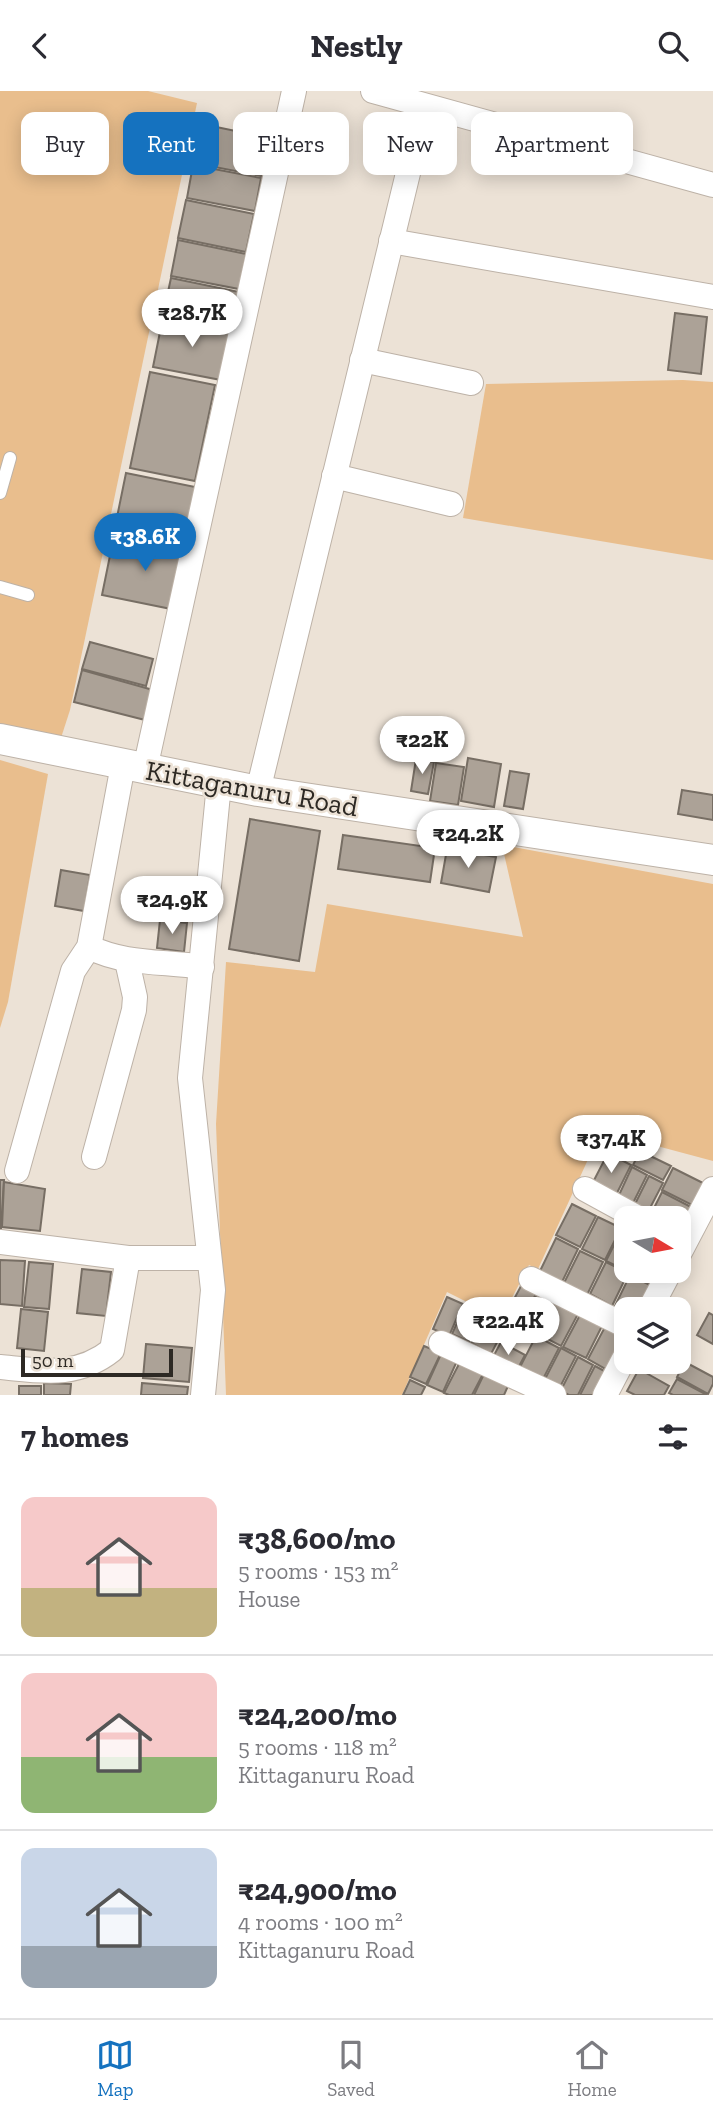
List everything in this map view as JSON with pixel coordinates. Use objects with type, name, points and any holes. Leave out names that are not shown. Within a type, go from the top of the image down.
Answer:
[{"type":"street","points":[[17,1171],[73,971],[89,947],[294,91]]},
{"type":"street","points":[[373,91],[713,185]]},
{"type":"street","points":[[258,791],[408,175]]},
{"type":"street","points":[[391,241],[713,297]]},
{"type":"street","points":[[362,360],[471,383]]},
{"type":"street","points":[[334,476],[451,504]]},
{"type":"street","name":"Kittaganuru Road","points":[[0,739],[258,791],[713,860]]},
{"type":"street","points":[[203,1395],[213,1290],[190,1078],[219,784]]},
{"type":"street","points":[[89,947],[127,961],[167,961],[202,967]]},
{"type":"street","points":[[94,1157],[134,1010],[134,988],[127,961]]},
{"type":"street","points":[[585,1189],[616,1206]]},
{"type":"street","points":[[691,1228],[713,1189]]},
{"type":"street","points":[[0,1242],[128,1258],[209,1258]]},
{"type":"street","points":[[0,1367],[52,1372],[69,1370],[102,1358],[112,1350],[128,1258]]},
{"type":"street","points":[[531,1279],[614,1320]]},
{"type":"street","points":[[441,1343],[554,1395]]},
{"type":"street","points":[[605,1395],[616,1374]]},
{"type":"lane","points":[[0,493],[10,458]]},
{"type":"lane","points":[[0,587],[28,595]]},
{"type":"shaded area","points":[[0,91],[148,91],[197,103],[195,112],[123,112],[123,175],[182,175],[70,710],[60,741],[0,724]]},
{"type":"shaded area","points":[[683,380],[713,382],[713,560],[463,518],[486,384]]},
{"type":"shaded area","points":[[0,760],[48,774],[8,1002],[0,1028]]},
{"type":"shaded area","points":[[502,845],[713,884],[713,1161],[601,1131],[538,1269],[529,1265],[501,1319],[447,1292],[402,1395],[226,1395],[216,1124],[226,962],[315,972],[327,904],[523,937]]},
{"type":"building","points":[[219,128],[233,130],[233,171],[219,168]]},
{"type":"building","points":[[219,170],[233,173],[233,175],[261,178],[255,211],[187,198],[191,175],[219,175]]},
{"type":"building","points":[[186,200],[254,214],[246,252],[178,238]]},
{"type":"building","points":[[178,240],[246,254],[239,289],[171,276]]},
{"type":"building","points":[[171,278],[239,292],[231,329],[163,315]]},
{"type":"building","points":[[675,313],[707,317],[701,374],[668,370]]},
{"type":"building","points":[[163,317],[230,331],[221,380],[153,367]]},
{"type":"building","points":[[150,372],[215,385],[195,481],[130,468]]},
{"type":"building","points":[[126,473],[200,488],[188,547],[114,532]]},
{"type":"building","points":[[114,536],[188,551],[176,610],[102,595]]},
{"type":"building","points":[[90,642],[153,659],[146,686],[82,669]]},
{"type":"building","points":[[82,670],[153,690],[145,720],[74,702]]},
{"type":"building","points":[[468,758],[501,764],[494,807],[461,801]]},
{"type":"building","points":[[416,759],[434,762],[428,794],[411,791]]},
{"type":"building","points":[[436,763],[464,767],[458,805],[430,801]]},
{"type":"building","points":[[510,771],[529,774],[523,809],[504,806]]},
{"type":"building","points":[[682,790],[713,795],[713,820],[678,814]]},
{"type":"building","points":[[250,819],[320,831],[299,961],[229,949]]},
{"type":"building","points":[[343,835],[435,848],[430,882],[338,869]]},
{"type":"building","points":[[447,849],[496,857],[489,892],[441,883]]},
{"type":"building","points":[[61,870],[90,875],[84,911],[55,906]]},
{"type":"building","points":[[160,920],[187,923],[184,952],[157,948]]},
{"type":"building","points":[[640,1151],[671,1166],[663,1180],[633,1165]]},
{"type":"building","points":[[608,1153],[631,1165],[615,1197],[591,1186]]},
{"type":"building","points":[[632,1167],[647,1175],[633,1203],[619,1195]]},
{"type":"building","points":[[673,1168],[705,1184],[694,1206],[662,1190]]},
{"type":"building","points":[[649,1176],[663,1183],[651,1206],[635,1204]]},
{"type":"building","points":[[0,1180],[4,1180],[1,1228],[0,1228]]},
{"type":"building","points":[[4,1182],[45,1189],[40,1231],[2,1227]]},
{"type":"building","points":[[662,1192],[689,1206],[655,1206]]},
{"type":"building","points":[[572,1204],[596,1216],[580,1247],[556,1235]]},
{"type":"building","points":[[598,1217],[614,1225],[614,1242],[605,1260],[582,1249]]},
{"type":"building","points":[[556,1238],[578,1249],[562,1282],[540,1271]]},
{"type":"building","points":[[614,1245],[614,1265],[606,1261]]},
{"type":"building","points":[[580,1251],[603,1262],[587,1295],[564,1283]]},
{"type":"building","points":[[0,1260],[25,1261],[22,1306],[0,1304]]},
{"type":"building","points":[[29,1262],[53,1264],[49,1309],[24,1307]]},
{"type":"building","points":[[606,1262],[614,1266],[614,1283],[623,1283],[614,1297],[612,1306],[590,1294]]},
{"type":"building","points":[[82,1269],[111,1272],[106,1316],[77,1313]]},
{"type":"building","points":[[626,1283],[646,1283],[654,1287],[649,1297],[619,1297]]},
{"type":"building","points":[[521,1286],[536,1294],[519,1326],[504,1318]]},
{"type":"building","points":[[537,1294],[552,1302],[536,1335],[520,1327]]},
{"type":"building","points":[[447,1297],[463,1304],[449,1336],[433,1329]]},
{"type":"building","points":[[555,1302],[578,1314],[561,1346],[538,1334]]},
{"type":"building","points":[[465,1305],[482,1312],[469,1342],[452,1334]]},
{"type":"building","points":[[21,1309],[48,1312],[44,1351],[17,1348]]},
{"type":"building","points":[[487,1312],[507,1323],[491,1354],[471,1343]]},
{"type":"building","points":[[709,1313],[713,1315],[713,1344],[697,1335]]},
{"type":"building","points":[[580,1315],[602,1326],[586,1358],[563,1347]]},
{"type":"building","points":[[605,1327],[614,1332],[614,1366],[611,1372],[588,1359]]},
{"type":"building","points":[[536,1336],[559,1348],[542,1381],[519,1369]]},
{"type":"building","points":[[501,1342],[525,1355],[516,1372],[492,1359]]},
{"type":"building","points":[[146,1344],[192,1348],[189,1382],[143,1378]]},
{"type":"building","points":[[424,1346],[441,1353],[426,1384],[410,1377]]},
{"type":"building","points":[[561,1348],[576,1356],[559,1389],[544,1381]]},
{"type":"building","points":[[441,1354],[457,1361],[443,1392],[427,1385]]},
{"type":"building","points":[[578,1357],[593,1365],[578,1395],[569,1395],[561,1390]]},
{"type":"building","points":[[460,1362],[483,1374],[472,1395],[444,1393]]},
{"type":"building","points":[[691,1365],[713,1377],[713,1384],[708,1394],[677,1377],[679,1374],[691,1374]]},
{"type":"building","points":[[595,1366],[610,1374],[599,1395],[580,1395]]},
{"type":"building","points":[[484,1374],[508,1386],[504,1395],[474,1395]]},
{"type":"building","points":[[636,1374],[648,1374],[669,1386],[664,1395],[635,1395],[627,1391]]},
{"type":"building","points":[[677,1379],[707,1395],[669,1393]]},
{"type":"building","points":[[410,1380],[425,1387],[421,1395],[403,1395]]},
{"type":"building","points":[[44,1383],[71,1384],[70,1395],[44,1395]]},
{"type":"building","points":[[142,1383],[188,1387],[187,1395],[141,1395]]},
{"type":"building","points":[[19,1386],[41,1386],[41,1395],[19,1395]]}]
